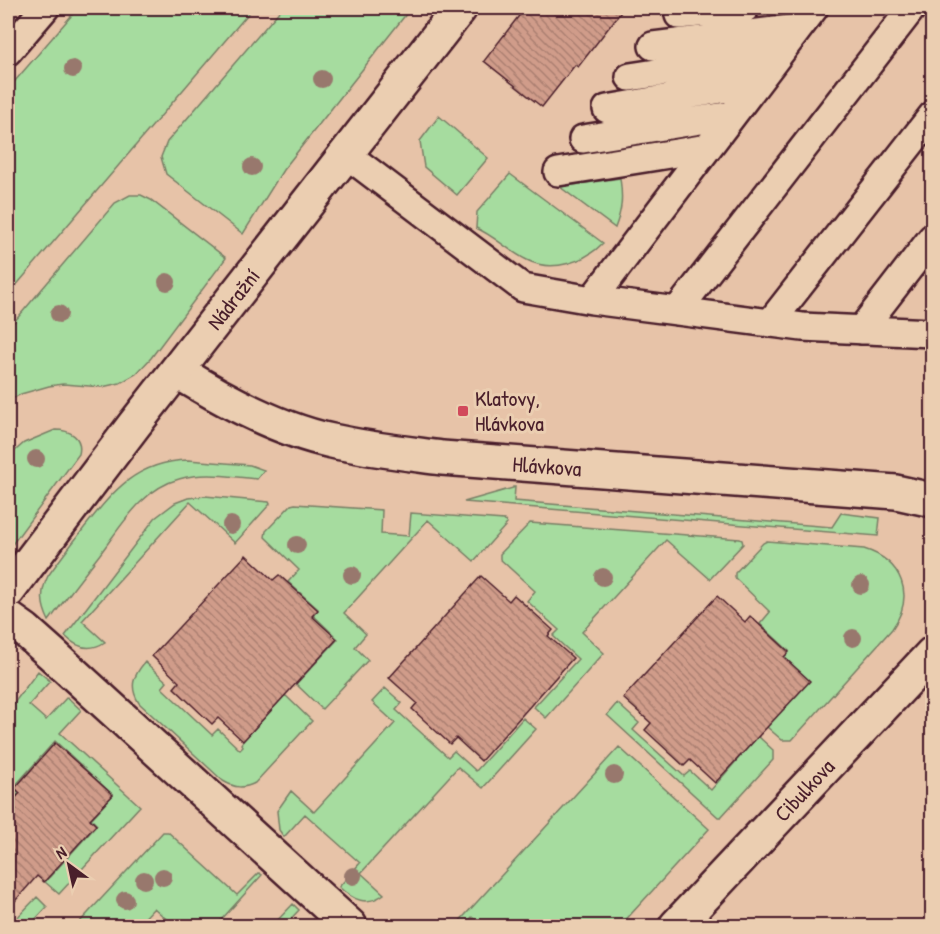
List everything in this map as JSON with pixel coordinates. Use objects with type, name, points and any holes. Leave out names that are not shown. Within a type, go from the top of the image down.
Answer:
[{"type":"street","name":"Nádražní","points":[[8,591],[460,8]]},
{"type":"street","name":"Hlávkova","points":[[177,371],[226,399],[293,429],[330,441],[369,448],[442,458],[896,492],[933,500]]},
{"type":"street","points":[[8,618],[52,654],[350,927]]},
{"type":"street","name":"Cibulkova","points":[[676,927],[933,654]]},
{"type":"lane","points":[[8,51],[45,8]]},
{"type":"lane","points":[[679,15],[745,8]]},
{"type":"lane","points":[[677,311],[912,8]]},
{"type":"lane","points":[[592,300],[806,18]]},
{"type":"lane","points":[[653,46],[806,18]]},
{"type":"lane","points":[[630,77],[778,54]]},
{"type":"lane","points":[[607,109],[756,83]]},
{"type":"lane","points":[[583,139],[732,115]]},
{"type":"lane","points":[[770,323],[933,116]]},
{"type":"lane","points":[[558,172],[707,148]]},
{"type":"lane","points":[[346,153],[523,288],[592,300],[802,327],[933,333]]},
{"type":"lane","points":[[861,330],[933,238]]},
{"type":"green space","points":[[78,8],[253,8],[8,295],[8,89]]},
{"type":"green space","points":[[282,8],[411,8],[283,170],[243,234],[166,174],[161,157],[167,142]]},
{"type":"green space","points":[[439,116],[488,158],[457,195],[424,167],[420,141]]},
{"type":"green space","points":[[510,174],[603,243],[596,250],[578,260],[568,264],[547,266],[527,260],[476,228],[477,212]]},
{"type":"green space","points":[[620,178],[621,204],[615,228],[560,187]]},
{"type":"green space","points":[[130,195],[141,195],[151,200],[226,258],[151,358],[136,374],[120,383],[102,387],[63,384],[49,386],[21,394],[8,401],[8,329],[115,203]]},
{"type":"green space","points":[[55,430],[66,431],[77,439],[79,454],[8,550],[8,457],[24,443]]},
{"type":"green space","points":[[188,460],[250,465],[264,470],[257,479],[198,475],[179,479],[154,491],[125,520],[49,621],[42,598],[48,576],[116,490],[140,472],[154,466]]},
{"type":"green space","points":[[515,487],[514,501],[832,527],[841,513],[880,518],[878,536],[464,502]]},
{"type":"green space","points":[[205,496],[269,502],[270,504],[235,543],[190,502],[82,621],[105,642],[89,648],[79,646],[65,636],[155,518],[175,503],[188,498]]},
{"type":"green space","points":[[291,505],[382,510],[381,534],[409,536],[411,513],[504,520],[507,524],[474,561],[428,520],[344,613],[366,634],[355,647],[368,660],[322,709],[296,684],[338,639],[313,615],[318,609],[288,582],[299,570],[265,537],[266,531]]},
{"type":"green space","points":[[530,523],[740,539],[743,544],[710,579],[666,540],[582,632],[604,653],[546,718],[534,707],[578,659],[553,636],[559,630],[527,601],[535,591],[500,559],[500,554]]},
{"type":"green space","points":[[767,541],[864,549],[888,562],[896,571],[904,592],[903,604],[892,629],[792,740],[782,740],[767,727],[784,657],[789,651],[760,624],[770,612],[735,578],[735,573]]},
{"type":"green space","points":[[145,662],[167,682],[162,688],[212,735],[218,729],[240,750],[243,747],[241,744],[243,741],[285,695],[312,721],[255,783],[243,787],[231,785],[223,781],[139,703],[133,687],[138,672]]},
{"type":"green space","points":[[38,671],[50,681],[29,705],[46,720],[67,697],[81,710],[60,733],[140,806],[59,894],[45,882],[97,825],[91,819],[113,795],[55,741],[14,787],[19,793],[8,805],[8,711]]},
{"type":"green space","points":[[385,688],[402,703],[396,710],[448,757],[454,751],[476,771],[523,718],[536,729],[483,788],[458,767],[361,873],[384,894],[366,901],[355,898],[339,887],[360,863],[305,814],[284,837],[279,830],[277,811],[291,791],[314,812],[395,723],[372,702]]},
{"type":"green space","points":[[617,703],[639,723],[633,730],[684,776],[690,771],[711,790],[758,736],[773,750],[773,760],[721,817],[718,817],[607,715]]},
{"type":"green space","points":[[619,747],[709,829],[620,926],[482,926],[472,917],[464,926],[455,926]]},
{"type":"green space","points":[[163,832],[168,832],[237,895],[259,873],[262,875],[221,920],[227,926],[174,926],[154,908],[137,926],[76,926]]},
{"type":"green space","points":[[37,897],[47,907],[29,926],[9,926]]},
{"type":"green space","points":[[293,904],[299,910],[284,926],[272,926]]},
{"type":"building","points":[[525,8],[624,8],[578,67],[575,65],[542,107],[484,61]]},
{"type":"building","points":[[246,555],[273,580],[279,575],[318,610],[312,616],[337,639],[243,741],[218,718],[212,724],[174,688],[179,682],[152,656]]},
{"type":"building","points":[[481,576],[509,601],[514,595],[553,630],[548,636],[573,658],[481,761],[456,738],[450,744],[412,709],[417,703],[389,678]]},
{"type":"building","points":[[717,596],[745,622],[750,616],[789,652],[784,657],[810,681],[715,783],[690,760],[684,766],[645,730],[651,723],[623,698]]},
{"type":"building","points":[[55,743],[113,795],[90,819],[96,825],[44,882],[37,876],[8,909],[8,807],[20,793],[15,788]]},
{"type":"place","name":"Klatovy, Hlávkova","points":[[463,411]]}]
